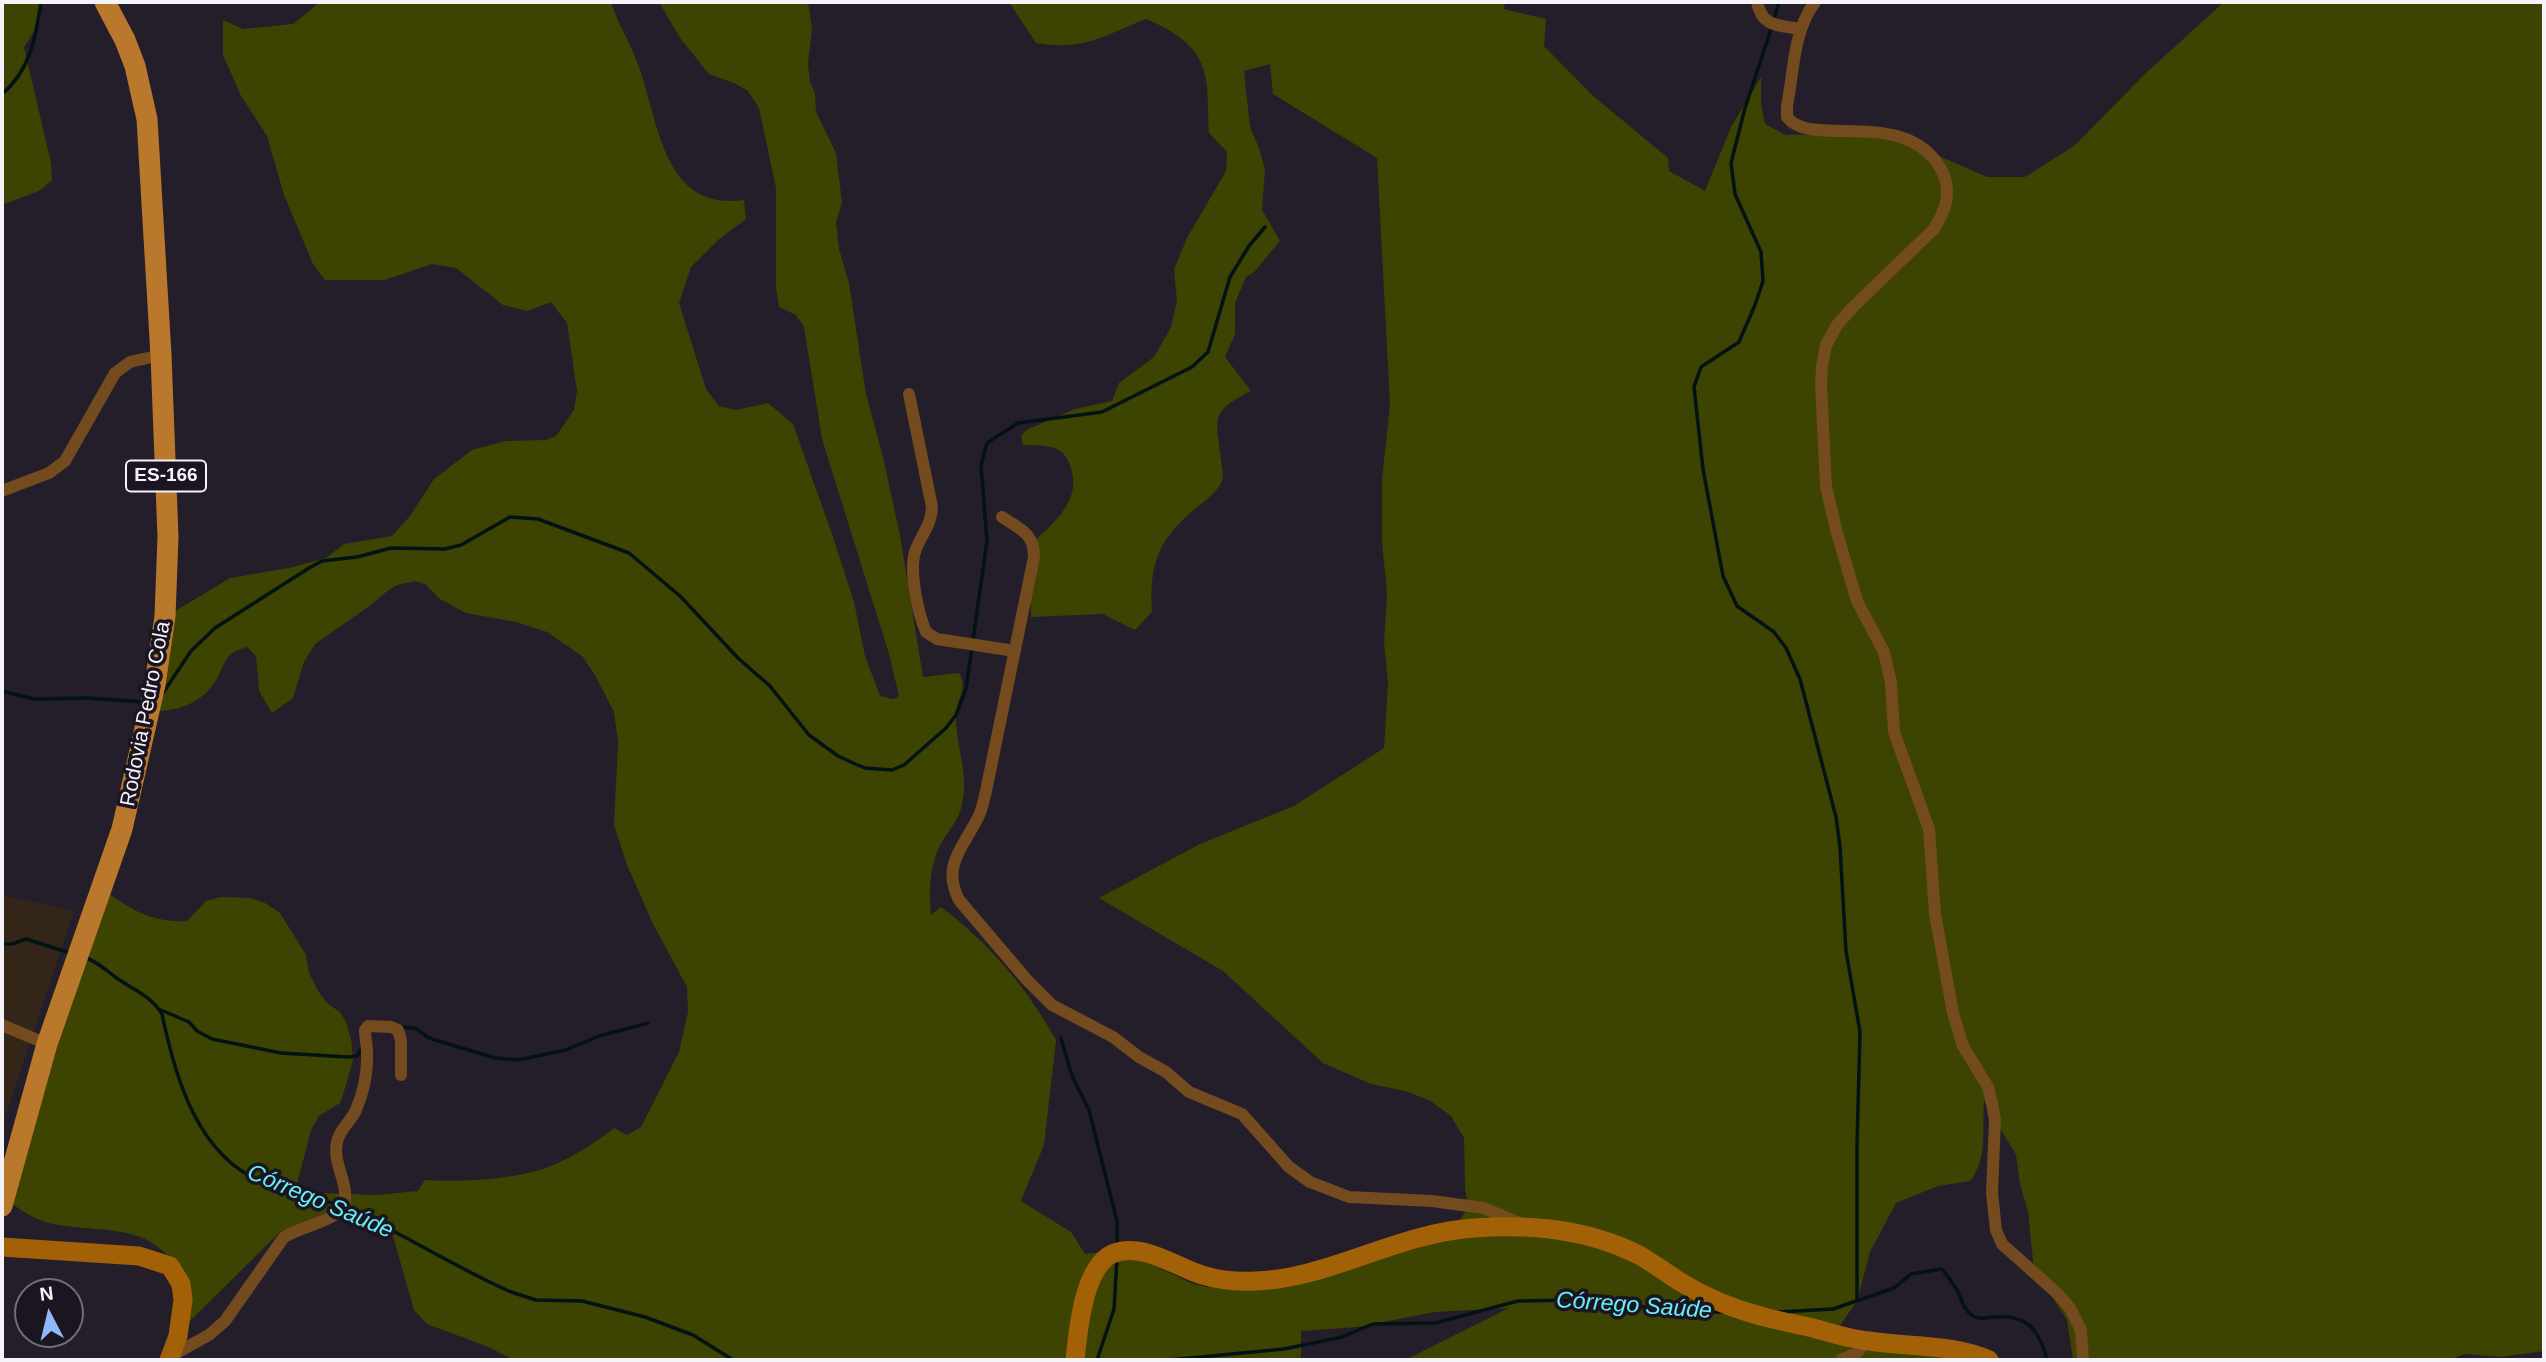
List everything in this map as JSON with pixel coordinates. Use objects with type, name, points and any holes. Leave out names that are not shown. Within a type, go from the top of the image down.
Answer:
[{"type":"main road","name":"Rodovia Pedro Cola","points":[[2,1206],[47,1044],[122,829],[162,647],[165,616],[168,537],[161,355],[147,119],[135,66],[105,2]]},
{"type":"street","points":[[1758,2],[1760,16],[1765,21],[1800,29]]},
{"type":"street","points":[[1815,2],[1800,29],[1786,112],[1790,121],[1807,128],[1862,131],[1911,140],[1930,153],[1946,181],[1948,199],[1934,229],[1854,306],[1837,325],[1826,345],[1821,385],[1826,487],[1857,601],[1886,660],[1891,683],[1894,732],[1929,829],[1935,914],[1953,1013],[1963,1046],[1988,1087],[1992,1103],[1995,1153],[1992,1193],[1996,1230],[2002,1244],[2070,1308],[2081,1330],[2083,1360]]},
{"type":"street","points":[[2,491],[58,468],[65,461],[115,373],[130,362],[161,355]]},
{"type":"street","points":[[909,394],[932,507],[930,522],[913,561],[926,632],[937,639],[1015,651]]},
{"type":"street","points":[[1002,517],[1029,537],[1034,548],[986,791],[980,813],[956,857],[952,878],[959,900],[1027,980],[1052,1005],[1114,1037],[1139,1057],[1166,1072],[1189,1092],[1242,1114],[1289,1167],[1310,1182],[1349,1197],[1432,1201],[1484,1208],[1528,1227]]},
{"type":"street","points":[[2,1025],[47,1044]]},
{"type":"street","points":[[170,1358],[209,1335],[225,1321],[285,1237],[298,1229],[331,1217],[344,1206],[345,1188],[336,1152],[337,1143],[339,1135],[355,1113],[362,1094],[367,1062],[365,1030],[368,1026],[398,1030],[401,1040],[401,1075]]},
{"type":"street","points":[[1075,1360],[1084,1298],[1091,1280],[1105,1259],[1122,1251],[1148,1254],[1206,1276],[1256,1282],[1289,1278],[1441,1231],[1528,1227],[1576,1232],[1603,1240],[1640,1256],[1682,1283],[1760,1316],[1866,1341],[1968,1353],[1989,1360]]},
{"type":"street","points":[[2,1247],[139,1256],[170,1266],[181,1284],[183,1300],[178,1335],[170,1358]]},
{"type":"street","points":[[1841,1360],[1857,1353],[1866,1341]]},
{"type":"shaded area","points":[[2,895],[74,911],[2,1125]]},
{"type":"green space","points":[[2,2],[41,2],[34,32],[24,47],[51,163],[52,180],[39,191],[2,205]]},
{"type":"green space","points":[[320,2],[611,2],[637,62],[659,133],[679,176],[695,191],[716,200],[744,200],[746,219],[718,240],[691,267],[679,303],[706,389],[719,406],[736,410],[768,403],[793,424],[854,602],[865,656],[880,696],[894,699],[899,696],[889,654],[822,439],[804,327],[796,315],[779,307],[776,288],[776,188],[759,108],[748,91],[709,74],[680,38],[659,2],[808,2],[812,29],[808,63],[810,82],[815,93],[816,112],[836,153],[842,202],[836,223],[839,249],[849,283],[866,394],[900,535],[923,677],[959,673],[962,684],[956,714],[964,778],[963,799],[958,817],[942,842],[932,869],[931,915],[941,907],[991,951],[1020,985],[1056,1040],[1044,1145],[1021,1201],[1071,1232],[1085,1254],[1102,1252],[1149,1263],[1191,1283],[1206,1287],[1244,1288],[1459,1221],[1468,1208],[1464,1138],[1451,1116],[1429,1100],[1405,1091],[1371,1084],[1323,1063],[1223,971],[1099,898],[1200,844],[1294,806],[1384,748],[1388,683],[1384,643],[1387,594],[1382,541],[1382,479],[1390,405],[1377,158],[1273,94],[1270,64],[1244,71],[1250,127],[1265,170],[1262,210],[1280,241],[1254,272],[1246,277],[1235,303],[1235,334],[1225,357],[1251,391],[1228,405],[1218,418],[1222,481],[1214,493],[1183,520],[1165,542],[1152,580],[1152,612],[1135,630],[1103,614],[1031,617],[1030,545],[1069,502],[1073,480],[1064,454],[1053,448],[1023,445],[1021,436],[1026,430],[1075,409],[1112,401],[1119,383],[1154,357],[1171,327],[1177,301],[1174,269],[1187,238],[1226,171],[1227,152],[1209,133],[1207,84],[1199,59],[1187,44],[1172,32],[1146,19],[1081,43],[1036,43],[1009,2],[1506,2],[1503,9],[1546,19],[1544,46],[1591,94],[1668,158],[1669,171],[1705,191],[1731,127],[1761,77],[1761,103],[1765,124],[1785,135],[1895,132],[1921,148],[1987,177],[2025,177],[2074,146],[2146,73],[2224,2],[2544,2],[2544,1351],[2500,1357],[2464,1354],[2451,1360],[2073,1360],[2067,1320],[2034,1269],[2028,1212],[2016,1155],[1984,1101],[1982,1153],[1976,1173],[1970,1181],[1938,1186],[1896,1203],[1870,1252],[1857,1301],[1837,1330],[1826,1333],[1853,1349],[1948,1353],[1957,1360],[1405,1360],[1509,1308],[1435,1312],[1357,1327],[1301,1331],[1301,1360],[513,1360],[491,1348],[427,1324],[414,1310],[393,1236],[380,1224],[366,1217],[341,1214],[280,1232],[181,1330],[178,1266],[158,1247],[131,1234],[45,1222],[2,1197],[101,888],[131,908],[162,920],[187,921],[206,901],[221,897],[251,898],[280,913],[306,955],[309,973],[318,991],[345,1020],[351,1038],[353,1060],[340,1103],[319,1116],[311,1130],[295,1192],[375,1195],[418,1191],[425,1180],[515,1176],[562,1161],[614,1128],[627,1135],[641,1127],[679,1052],[688,1012],[687,987],[653,924],[627,865],[614,825],[618,742],[614,712],[582,656],[547,632],[516,622],[466,613],[440,599],[425,584],[415,581],[397,585],[315,644],[304,662],[293,698],[272,713],[259,691],[256,656],[247,647],[231,654],[212,686],[198,699],[180,708],[151,711],[167,616],[230,578],[289,568],[326,558],[344,544],[392,536],[410,516],[434,479],[472,450],[505,441],[546,440],[556,436],[574,410],[577,391],[567,323],[551,302],[527,311],[503,305],[456,268],[432,264],[385,280],[325,280],[313,264],[284,195],[267,136],[241,96],[223,55],[223,20],[243,29],[293,24]]},
{"type":"waterway","points":[[2,94],[12,85],[25,64],[34,40],[41,2]]},
{"type":"waterway","points":[[1774,19],[1779,2]]},
{"type":"waterway","points":[[1772,26],[1745,108],[1731,163],[1735,194],[1761,252],[1763,281],[1739,342],[1701,367],[1694,387],[1703,469],[1723,576],[1737,606],[1774,632],[1786,648],[1800,679],[1836,817],[1846,951],[1860,1032],[1857,1301]]},
{"type":"waterway","points":[[163,693],[191,651],[215,628],[322,561],[357,557],[391,548],[445,549],[461,545],[510,517],[538,519],[629,553],[680,596],[739,659],[770,686],[809,735],[838,756],[865,768],[892,770],[904,765],[946,728],[956,715],[966,689],[987,541],[981,465],[987,443],[1018,423],[1102,412],[1192,367],[1208,352],[1230,277],[1249,246],[1265,227]]},
{"type":"waterway","points":[[2,691],[34,699],[88,698],[144,702]]},
{"type":"waterway","name":"Córrego Saúde","points":[[2,944],[26,939],[70,953]]},
{"type":"waterway","name":"Córrego Saúde","points":[[84,957],[142,994],[158,1008],[192,1112],[205,1134],[240,1170],[273,1186],[353,1211],[511,1292],[536,1300],[582,1301],[645,1317],[693,1335],[733,1360]]},
{"type":"waterway","points":[[161,1010],[189,1022],[197,1031],[212,1039],[281,1053],[348,1057],[357,1056],[362,1048]]},
{"type":"waterway","points":[[400,1027],[415,1028],[429,1038],[495,1058],[518,1060],[566,1050],[599,1036],[648,1023]]},
{"type":"waterway","points":[[1061,1038],[1072,1076],[1089,1110],[1117,1221],[1117,1247]]},
{"type":"waterway","points":[[1097,1360],[1114,1309],[1117,1258]]},
{"type":"waterway","name":"Córrego Saúde","points":[[1779,1312],[1833,1309],[1894,1288],[1911,1274],[1942,1269],[1968,1312],[1980,1318],[2005,1317],[2023,1321],[2040,1340],[2047,1360]]},
{"type":"waterway","name":"Córrego Saúde","points":[[1169,1360],[1284,1349],[1342,1337],[1373,1324],[1435,1323],[1518,1301],[1574,1300],[1722,1312]]}]
